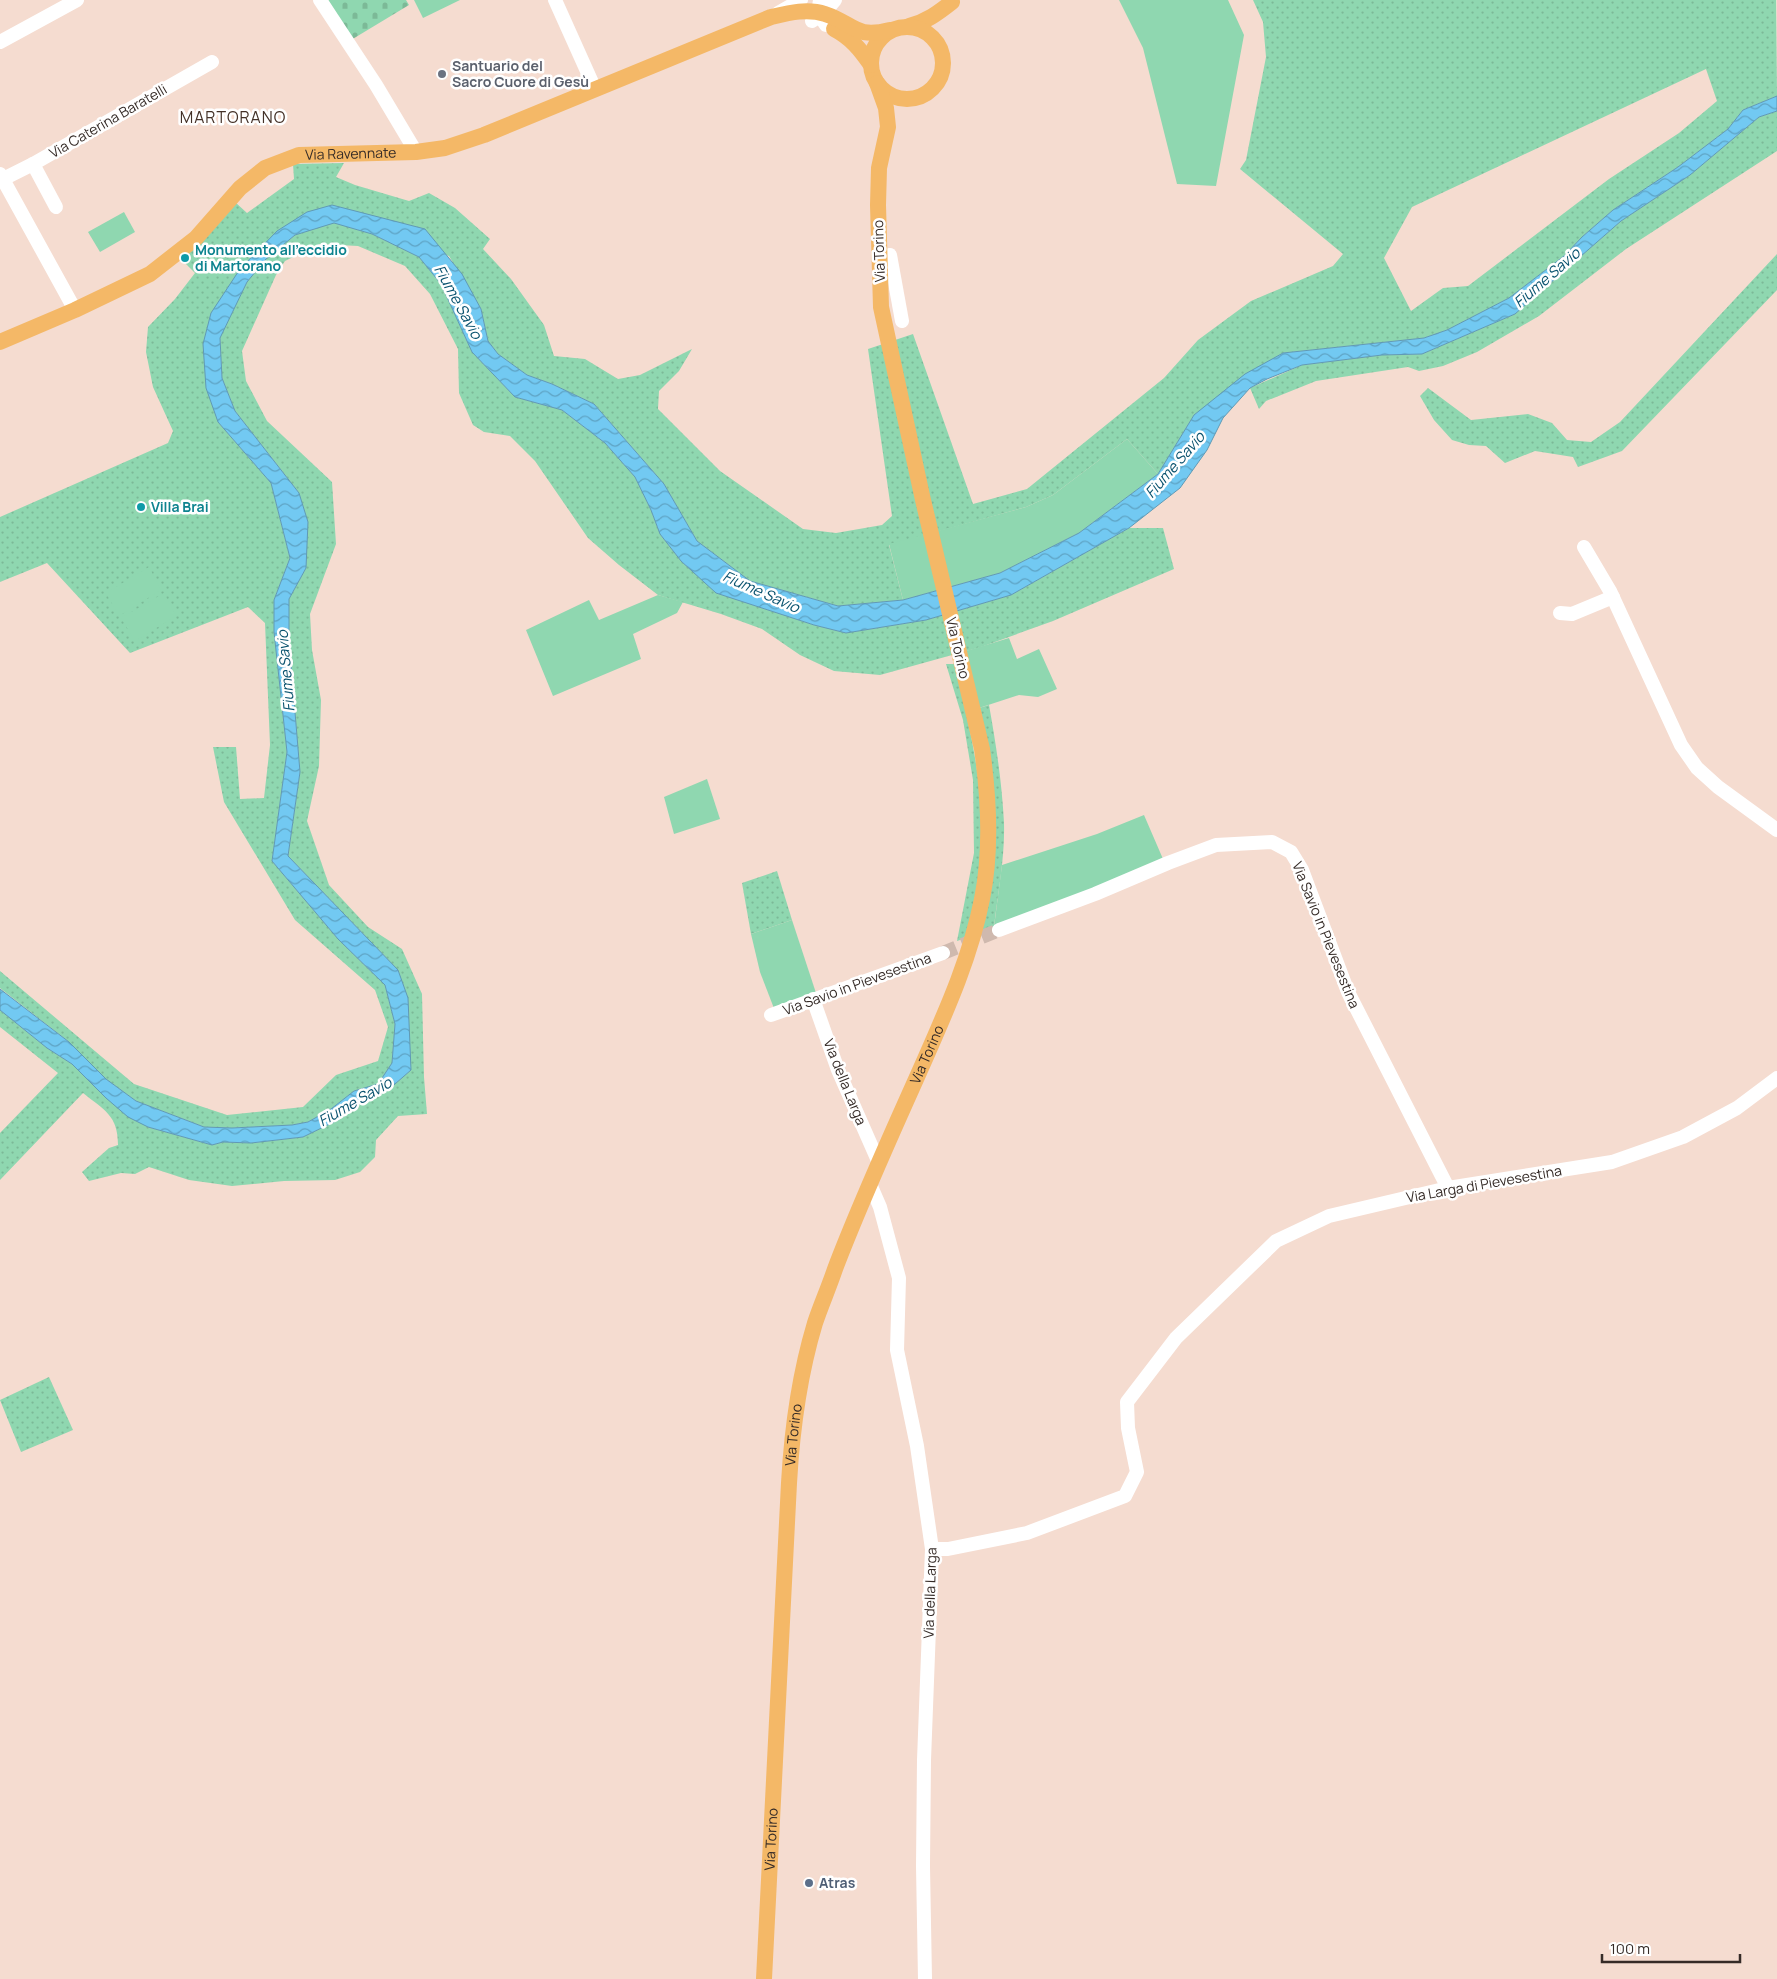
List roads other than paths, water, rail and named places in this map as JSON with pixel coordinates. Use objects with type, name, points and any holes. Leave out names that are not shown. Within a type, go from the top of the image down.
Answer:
[{"type":"main road","points":[[909,26],[926,32],[939,45],[943,54],[942,73],[932,89],[916,98],[905,99],[884,91],[877,82],[871,65],[875,45],[890,30],[922,23],[953,1]]},
{"type":"main road","points":[[939,45],[943,20],[953,1]]},
{"type":"main road","name":"Via Ravennate","points":[[0,342],[75,310],[150,274],[196,238],[240,188],[265,168],[298,156],[416,152],[445,148],[484,135],[770,17],[794,12],[820,14],[864,33],[872,34],[890,30]]},
{"type":"main road","name":"Via Ravennate","points":[[737,31],[820,14],[848,37],[860,49],[871,65]]},
{"type":"main road","name":"Via Torino","points":[[764,1979],[789,1483],[796,1407],[815,1323],[870,1184],[950,1003],[971,946],[983,898],[989,815],[987,782],[974,715],[923,500],[881,307],[878,205],[879,168],[888,127],[886,108],[877,82]]},
{"type":"main road","name":"Via Torino","points":[[888,127],[900,110],[916,98]]},
{"type":"street","points":[[0,42],[77,0]]},
{"type":"street","points":[[320,0],[376,85],[416,152]]},
{"type":"street","points":[[555,0],[595,89]]},
{"type":"street","name":"Via Ravennate","points":[[770,17],[801,0]]},
{"type":"street","points":[[820,14],[836,0],[842,22]]},
{"type":"street","name":"Via Caterina Baratelli","points":[[2,176],[33,164],[212,62]]},
{"type":"street","points":[[33,164],[56,207]]},
{"type":"street","points":[[2,176],[75,310]]},
{"type":"street","points":[[890,255],[902,321]]},
{"type":"street","points":[[880,273],[895,287]]},
{"type":"street","points":[[1584,547],[1613,597],[1682,745],[1697,768],[1718,787],[1777,830]]},
{"type":"street","points":[[1560,612],[1572,614],[1613,597]]},
{"type":"street","name":"Via Savio in Pievesestina","points":[[999,930],[1216,845],[1272,842],[1291,852],[1302,870],[1348,992],[1448,1188]]},
{"type":"street","name":"Via Savio in Pievesestina","points":[[771,1015],[943,953]]},
{"type":"street","name":"Via della Larga","points":[[813,1000],[838,1070],[879,1163]]},
{"type":"street","name":"Via Larga di Pievesestina","points":[[932,1549],[948,1550],[1027,1533],[1125,1496],[1138,1472],[1128,1428],[1127,1402],[1176,1338],[1276,1241],[1329,1216],[1448,1188],[1612,1162],[1683,1137],[1737,1108],[1777,1078]]},
{"type":"street","name":"Via della Larga","points":[[870,1184],[880,1207],[899,1278],[898,1350],[918,1446],[932,1549],[924,1760],[925,1979]]},
{"type":"water","name":"Fiume Savio","points":[[1777,96],[1777,111],[1759,117],[1690,175],[1621,221],[1515,314],[1422,354],[1382,355],[1302,365],[1267,379],[1250,388],[1223,418],[1207,450],[1180,488],[1129,528],[1011,595],[926,620],[846,633],[814,625],[716,593],[681,561],[660,534],[635,477],[605,443],[562,410],[515,397],[472,352],[441,284],[419,257],[372,234],[334,223],[295,235],[266,259],[247,282],[220,338],[222,378],[235,411],[299,493],[308,522],[306,568],[289,599],[289,640],[300,772],[288,856],[398,970],[408,998],[411,1070],[387,1091],[361,1101],[340,1119],[303,1137],[251,1143],[223,1142],[212,1145],[148,1127],[128,1117],[72,1064],[47,1048],[0,1010],[0,989],[69,1042],[106,1079],[136,1101],[204,1127],[232,1128],[292,1125],[308,1122],[331,1109],[354,1091],[378,1084],[392,1063],[395,1024],[385,985],[338,939],[272,861],[287,752],[274,632],[274,600],[290,558],[271,483],[218,422],[206,388],[203,344],[211,313],[240,269],[277,231],[307,212],[332,205],[425,229],[462,274],[481,309],[488,341],[498,354],[527,375],[552,384],[594,404],[664,484],[697,541],[750,581],[838,606],[903,600],[1000,573],[1079,533],[1158,474],[1194,415],[1245,374],[1283,353],[1424,338],[1447,330],[1509,298],[1564,256],[1582,237],[1613,210],[1678,167],[1728,129],[1743,110]]},
{"type":"tunnel","points":[[943,953],[999,930]]},
{"type":"place","name":"Santuario del Sacro Cuore di Gesù","points":[[442,74]]},
{"type":"place","name":"Monumento all'eccidio di Martorano","points":[[185,258]]},
{"type":"place","name":"Villa Brai","points":[[141,507]]},
{"type":"place","name":"Atras","points":[[809,1883]]},
{"type":"district","name":"MARTORANO","points":[[233,117]]}]
